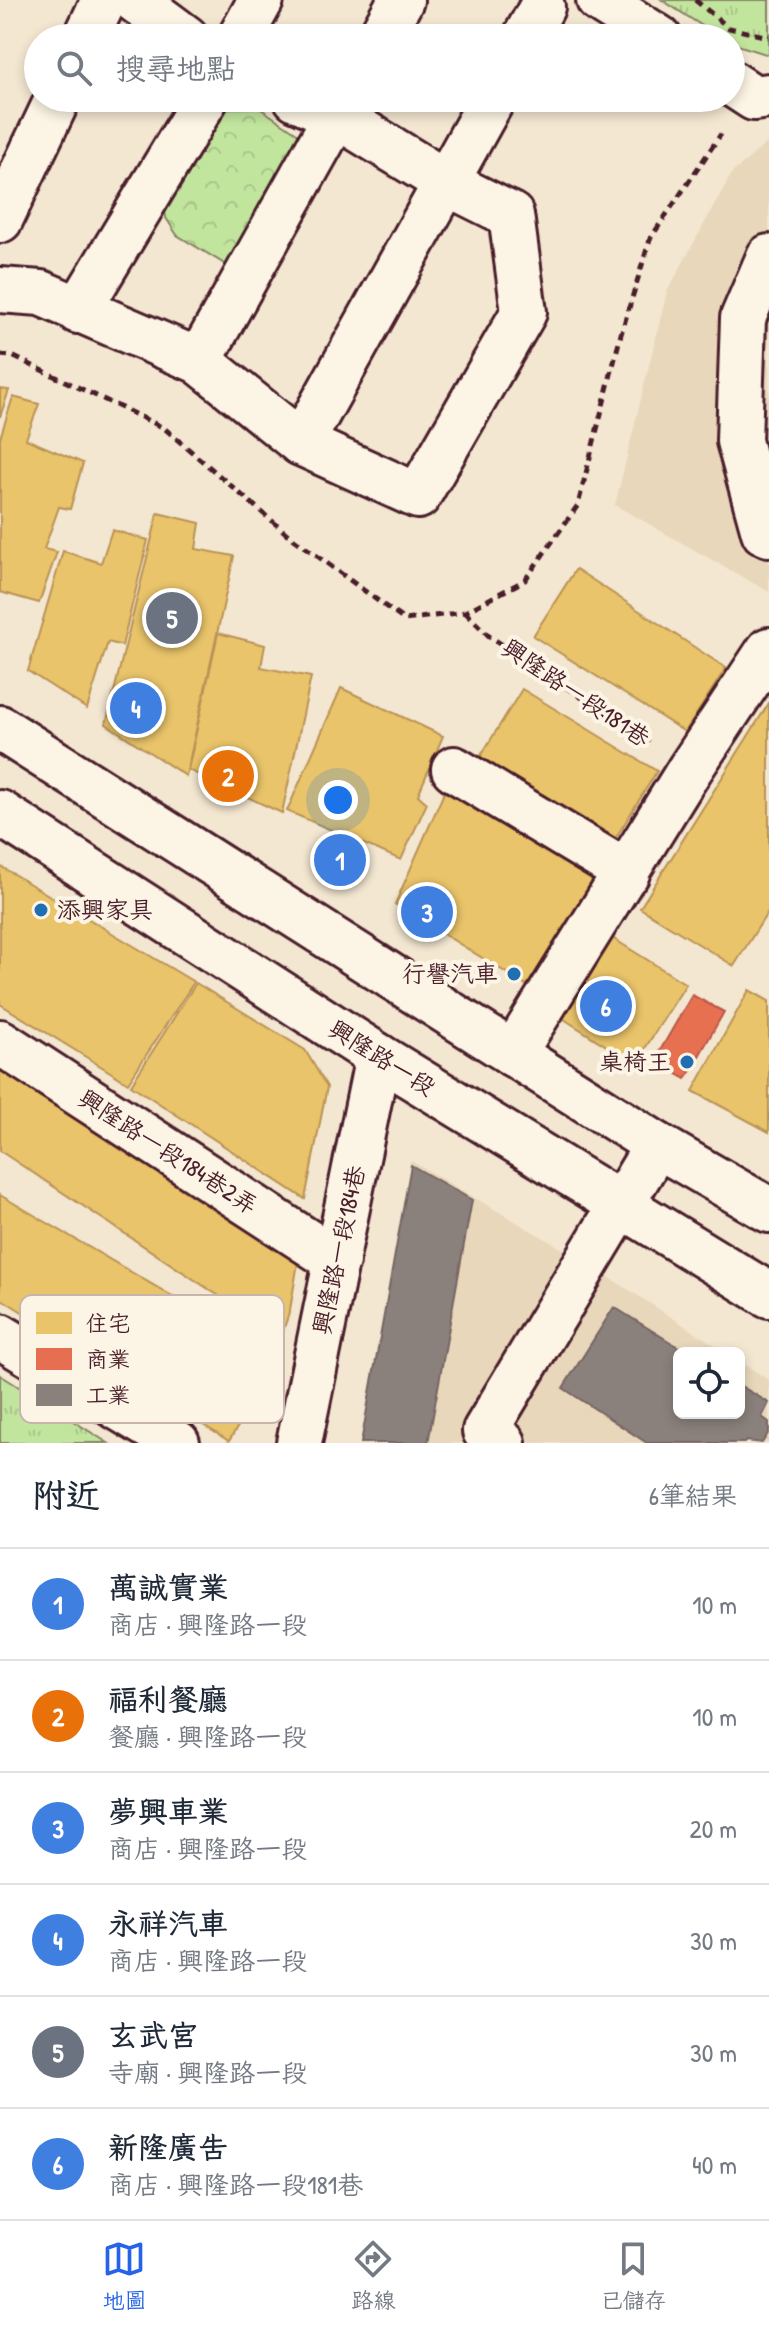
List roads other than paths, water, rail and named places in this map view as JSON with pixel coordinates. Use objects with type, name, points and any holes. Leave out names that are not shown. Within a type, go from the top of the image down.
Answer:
[{"type":"street","points":[[93,24],[104,0]]},
{"type":"street","points":[[135,0],[167,24]]},
{"type":"street","points":[[248,24],[261,0]]},
{"type":"street","points":[[388,24],[401,0]]},
{"type":"street","points":[[599,0],[637,24]]},
{"type":"street","points":[[745,92],[754,98],[769,96]]},
{"type":"street","points":[[0,220],[51,112]]},
{"type":"street","points":[[78,311],[198,112]]},
{"type":"street","points":[[199,361],[339,112]]},
{"type":"street","points":[[0,290],[41,293],[199,361],[301,443],[418,496],[524,312],[511,215],[447,183],[349,112]]},
{"type":"street","points":[[301,443],[485,112]]},
{"type":"street","points":[[769,257],[743,318],[739,441],[764,532],[769,534]]},
{"type":"street","points":[[513,1054],[690,769],[769,650]]},
{"type":"street","points":[[0,728],[657,1145],[769,1210]]},
{"type":"street","points":[[454,769],[627,873]]},
{"type":"street","name":"興隆路一段","points":[[0,813],[378,1056],[769,1295]]},
{"type":"street","name":"興隆路一段184巷2弄","points":[[0,1042],[337,1261]]},
{"type":"street","name":"興隆路一段184巷","points":[[299,1443],[378,1056]]},
{"type":"street","points":[[503,1443],[485,1431],[657,1145]]},
{"type":"street","points":[[0,1336],[20,1348]]},
{"type":"street","points":[[144,1423],[177,1443]]},
{"type":"place","name":"玄武宮","points":[[172,618]]},
{"type":"place","name":"永祥汽車","points":[[136,708]]},
{"type":"place","name":"福利餐廳","points":[[228,776]]},
{"type":"place","name":"萬誠實業","points":[[340,860]]},
{"type":"place","name":"添興家具","points":[[41,910]]},
{"type":"place","name":"夢興車業","points":[[427,912]]},
{"type":"place","name":"行譽汽車","points":[[514,974]]},
{"type":"place","name":"新隆廣告","points":[[606,1006]]},
{"type":"place","name":"桌椅王","points":[[687,1062]]}]
